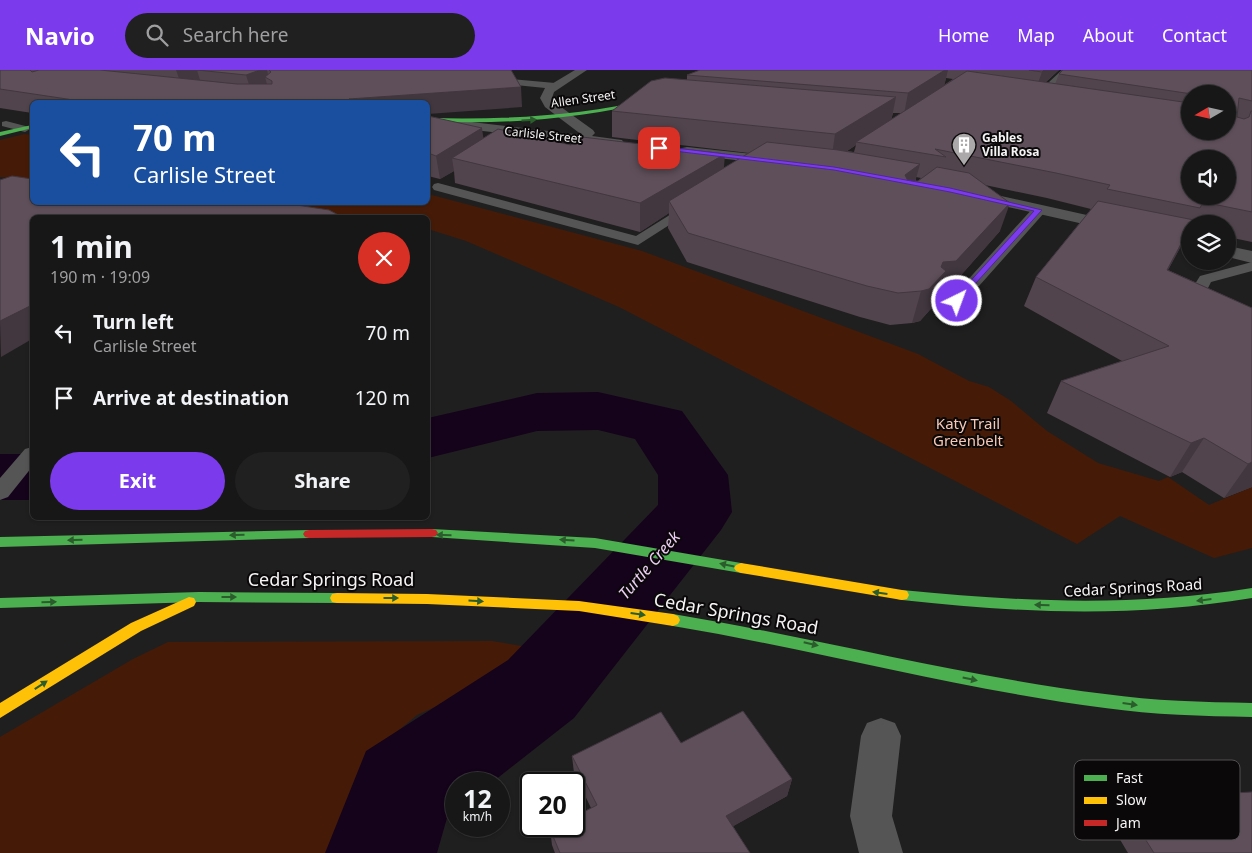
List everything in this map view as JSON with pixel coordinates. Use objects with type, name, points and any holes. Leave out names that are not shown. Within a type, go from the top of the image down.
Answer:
[{"type":"main road","name":"Allen Street","points":[[430,121],[493,121],[565,117],[625,107],[661,97]]},
{"type":"main road","points":[[3,129],[29,128]]},
{"type":"main road","name":"Cedar Springs Road","points":[[0,542],[286,533],[493,535],[571,540],[662,551],[775,575],[882,594],[977,603],[1071,607],[1176,603],[1252,593]]},
{"type":"main road","points":[[0,711],[136,627],[199,597]]},
{"type":"main road","name":"Cedar Springs Road","points":[[0,603],[199,597],[427,598],[579,606],[746,630],[984,682],[1136,705],[1203,711],[1252,710]]},
{"type":"street","points":[[582,70],[549,90],[546,98],[549,104],[565,117],[588,133],[610,143]]},
{"type":"street","points":[[1058,99],[1035,96],[1068,70]]},
{"type":"street","name":"Carlisle Street","points":[[430,121],[636,146]]},
{"type":"street","points":[[673,150],[795,163]]},
{"type":"street","points":[[958,192],[1181,241]]},
{"type":"street","points":[[1236,254],[1252,257]]},
{"type":"street","points":[[881,736],[871,816],[881,853]]},
{"type":"lane","points":[[477,78],[555,86]]},
{"type":"lane","points":[[512,142],[531,134]]},
{"type":"lane","points":[[748,170],[765,159]]},
{"type":"lane","points":[[455,176],[438,187],[638,242],[708,196]]},
{"type":"lane","points":[[942,297],[957,301],[1039,210]]},
{"type":"lane","points":[[984,250],[999,254]]},
{"type":"lane","points":[[1252,266],[1205,278],[1198,292],[1206,305],[1252,327]]},
{"type":"lane","points":[[0,492],[30,456]]},
{"type":"green space","points":[[25,134],[30,135],[30,179],[0,177],[0,140]]},
{"type":"green space","name":"Katy Trail Greenbelt","points":[[430,195],[642,251],[918,354],[969,381],[989,387],[1011,401],[1047,431],[1098,463],[1159,481],[1168,477],[1209,505],[1252,487],[1252,548],[1214,558],[1120,516],[1077,544],[619,307],[466,241],[430,230],[430,215],[289,215],[227,205],[430,205]]},
{"type":"green space","points":[[492,641],[558,652],[417,715],[364,759],[352,853],[0,853],[0,737],[133,659],[168,642]]},
{"type":"building","points":[[0,70],[30,70],[32,72],[39,70],[100,70],[237,84],[272,84],[272,81],[265,77],[271,72],[269,70],[511,70],[521,87],[349,99],[354,100],[74,100],[0,89]]},
{"type":"building","points":[[197,70],[260,70],[246,75]]},
{"type":"building","points":[[700,70],[945,70],[908,93],[687,75]]},
{"type":"building","points":[[1063,70],[1252,70],[1252,101],[1239,98],[1237,117],[1244,119],[1249,117],[1252,111],[1252,212],[1218,205],[1236,205],[1236,150],[1181,150],[1181,204],[1107,189],[1110,185],[935,149],[946,157],[856,142],[967,71],[1181,102],[1181,140],[1236,140],[1236,85],[1181,85],[1181,92],[1059,74]]},
{"type":"building","points":[[665,78],[896,97],[835,134],[612,111],[651,81]]},
{"type":"building","points":[[430,116],[482,128],[436,156],[430,154]]},
{"type":"building","points":[[498,129],[571,145],[582,137],[725,154],[640,203],[452,158]]},
{"type":"building","points":[[767,142],[838,150],[920,164],[905,175],[908,181],[918,181],[937,167],[969,173],[1010,203],[956,261],[943,262],[941,267],[946,271],[929,289],[921,291],[898,293],[867,286],[688,233],[669,201]]},
{"type":"building","points":[[12,176],[30,179],[30,205],[296,205],[329,210],[338,215],[30,215],[30,306],[0,321],[0,180]]},
{"type":"building","points":[[1098,201],[1181,217],[1181,244],[1167,270],[1252,308],[1252,462],[1248,464],[1204,438],[1191,443],[1061,381],[1169,346],[1036,277]]},
{"type":"building","points":[[1185,205],[1202,205],[1200,208]]},
{"type":"building","points":[[743,711],[792,779],[726,816],[750,853],[560,853],[553,837],[585,837],[585,811],[597,805],[585,781],[585,772],[580,772],[572,756],[661,712],[681,743]]},
{"type":"building","points":[[1252,792],[1252,853],[1154,853],[1146,840],[1240,840],[1240,793]]},
{"type":"waterway","name":"Turtle Creek","points":[[381,853],[403,787],[541,689],[695,512],[693,475],[659,425],[598,411],[537,412],[430,438]]},
{"type":"waterway","name":"Turtle Creek","points":[[0,477],[30,477]]},
{"type":"traffic: fast","points":[[430,120],[541,118],[596,111],[652,100]]},
{"type":"traffic: fast","points":[[0,134],[30,127]]},
{"type":"traffic: fast","points":[[432,533],[595,543],[741,568]]},
{"type":"traffic: fast","points":[[0,542],[309,534]]},
{"type":"traffic: fast","points":[[902,595],[1033,606],[1121,607],[1209,600],[1252,593]]},
{"type":"traffic: fast","points":[[0,603],[199,597],[337,598]]},
{"type":"traffic: fast","points":[[673,620],[745,632],[1033,690],[1106,701],[1178,708],[1252,710]]},
{"type":"traffic: slow","points":[[741,568],[902,595]]},
{"type":"traffic: slow","points":[[337,598],[427,599],[579,606],[673,620]]},
{"type":"traffic: slow","points":[[0,711],[136,627],[189,602]]},
{"type":"traffic: jam","points":[[309,534],[432,533]]},
{"type":"place","name":"Gables Villa Rosa","points":[[964,166]]},
{"type":"route","points":[[659,148],[834,168],[950,190],[1039,210],[957,301]]}]
